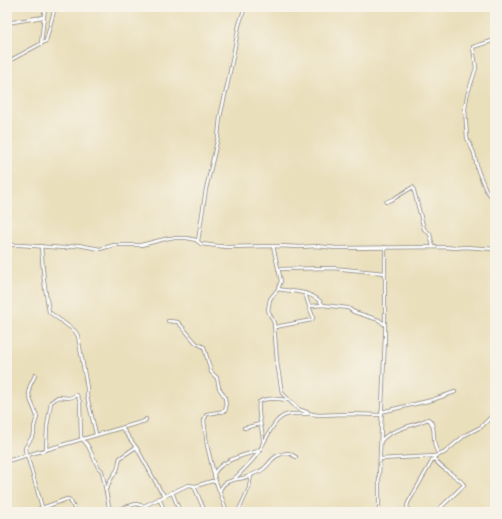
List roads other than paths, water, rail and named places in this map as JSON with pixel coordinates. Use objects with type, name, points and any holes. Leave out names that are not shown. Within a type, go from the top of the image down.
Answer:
[{"type":"street","points":[[40,45],[45,7]]},
{"type":"street","points":[[7,62],[40,45],[47,38],[55,7]]},
{"type":"street","points":[[198,241],[206,189],[218,137],[220,117],[239,25],[245,7]]},
{"type":"street","points":[[7,23],[43,18]]},
{"type":"street","points":[[495,40],[473,47],[476,68],[468,91],[465,109],[465,124],[468,142],[474,154],[478,171],[486,190],[495,201]]},
{"type":"street","points":[[386,202],[413,187],[424,229],[430,234],[434,247]]},
{"type":"street","points":[[7,245],[64,248],[78,245],[100,249],[114,245],[150,244],[169,238],[187,238],[198,241],[202,244],[227,247],[320,246],[336,248],[434,247],[495,249]]},
{"type":"street","points":[[41,246],[44,281],[49,312],[75,331],[78,336],[88,388],[87,396],[96,434]]},
{"type":"street","points":[[273,246],[280,281],[278,289],[270,299],[268,306],[269,313],[274,321],[275,327],[280,389],[288,400],[298,408],[319,415],[381,414],[455,392]]},
{"type":"street","points":[[378,512],[385,325],[385,247]]},
{"type":"street","points":[[278,269],[332,268],[385,273]]},
{"type":"street","points":[[278,289],[310,294],[320,300],[324,305]]},
{"type":"street","points":[[275,327],[312,320],[313,317],[305,293]]},
{"type":"street","points":[[309,306],[324,305],[348,308],[354,312],[379,320],[385,325]]},
{"type":"street","points":[[168,321],[178,322],[196,343],[204,347],[210,370],[217,378],[219,388],[225,397],[225,411],[207,414],[204,420],[207,445],[214,475],[227,512]]},
{"type":"street","points":[[35,375],[29,387],[29,392],[31,403],[37,417],[34,426],[34,434],[25,448],[42,507]]},
{"type":"street","points":[[46,450],[51,402],[58,397],[66,398],[76,395],[78,396],[80,402],[80,434],[88,446],[98,467],[102,471],[110,510]]},
{"type":"street","points":[[262,444],[260,402],[262,400],[271,399],[288,400]]},
{"type":"street","points":[[220,493],[220,489],[224,484],[234,479],[251,462],[268,434],[281,417],[291,414],[310,413]]},
{"type":"street","points":[[409,512],[407,507],[408,503],[417,484],[435,457],[458,442],[465,435],[481,427],[495,413]]},
{"type":"street","points":[[7,461],[96,434],[122,428],[145,421],[146,419]]},
{"type":"street","points":[[381,441],[386,435],[428,419],[431,422],[435,447],[439,454]]},
{"type":"street","points":[[244,428],[260,424]]},
{"type":"street","points":[[122,428],[136,448],[164,495]]},
{"type":"street","points":[[106,488],[110,479],[117,470],[118,460],[136,448]]},
{"type":"street","points":[[214,475],[216,470],[232,459],[258,451]]},
{"type":"street","points":[[234,479],[243,478],[261,471],[278,455],[289,453],[296,457]]},
{"type":"street","points":[[380,459],[435,457]]},
{"type":"street","points":[[435,457],[437,462],[464,484],[436,512]]},
{"type":"street","points":[[238,512],[249,488],[251,475]]},
{"type":"street","points":[[88,512],[119,509],[136,504],[144,506],[164,495],[188,485],[194,486],[212,481],[216,482]]},
{"type":"street","points":[[194,486],[205,512]]},
{"type":"street","points":[[172,492],[180,512]]},
{"type":"street","points":[[159,498],[165,512]]},
{"type":"street","points":[[31,512],[42,507],[69,500],[76,512]]},
{"type":"street","points":[[441,507],[446,512]]}]
